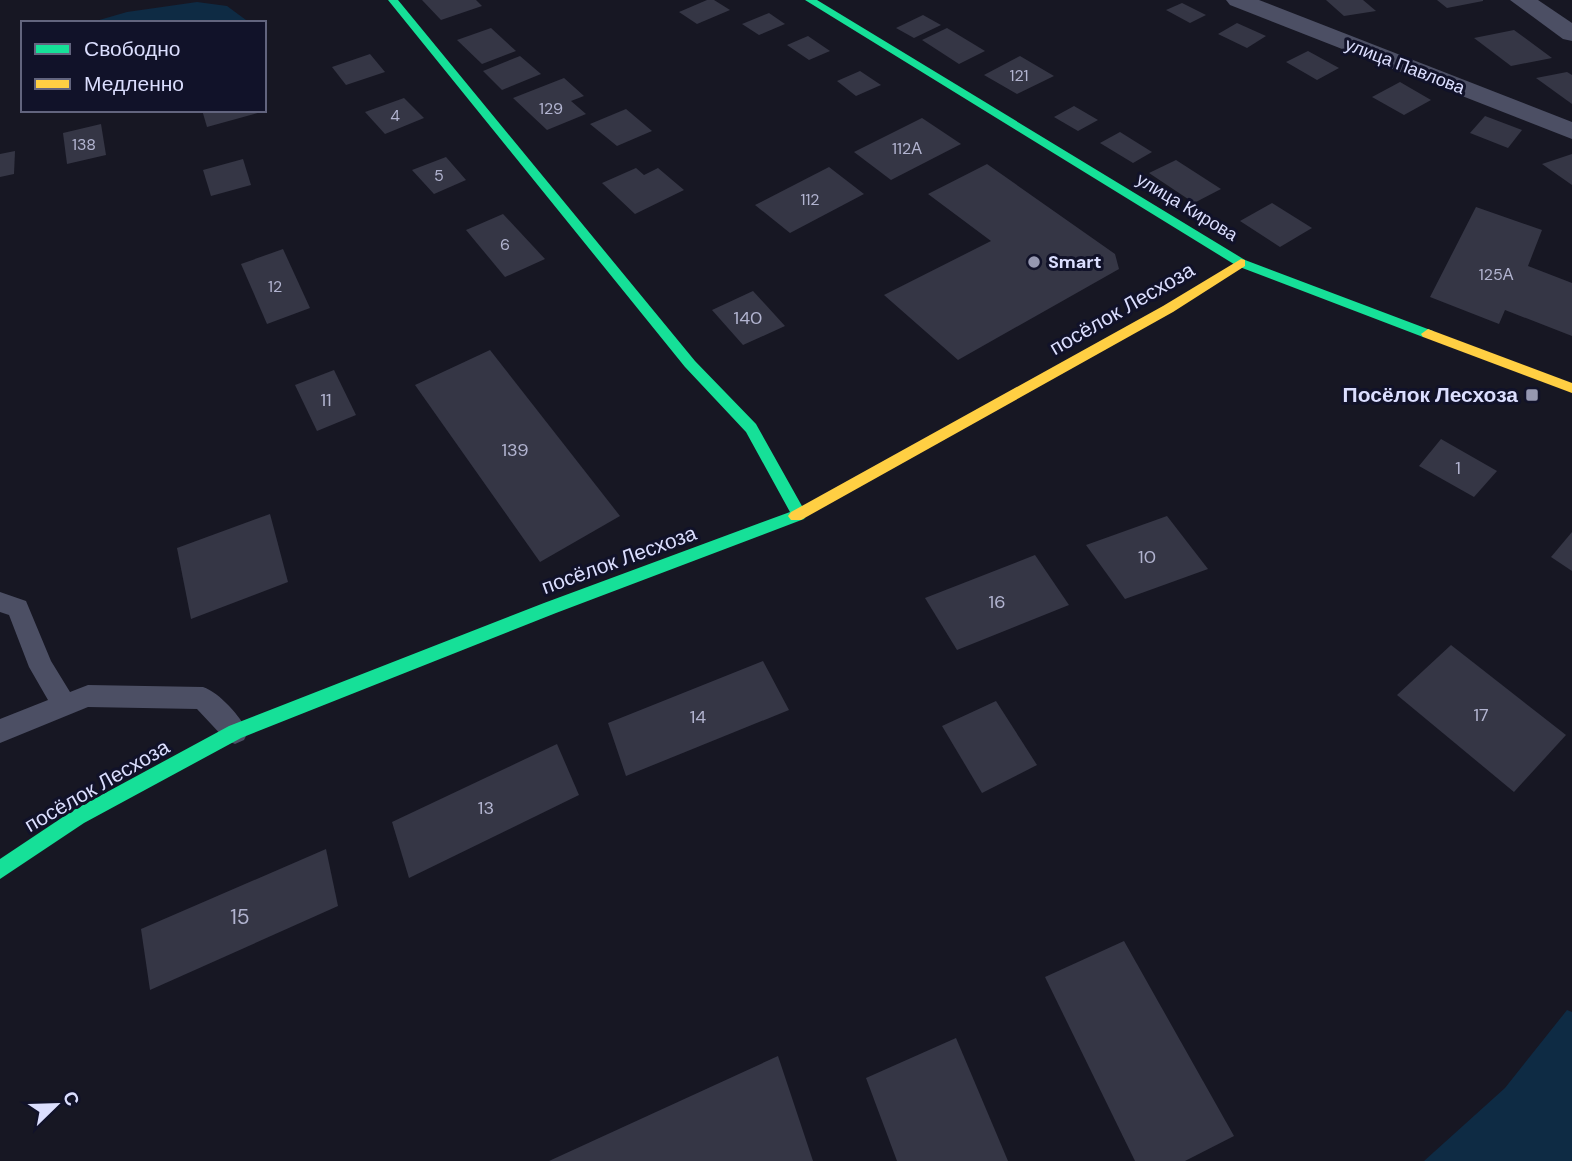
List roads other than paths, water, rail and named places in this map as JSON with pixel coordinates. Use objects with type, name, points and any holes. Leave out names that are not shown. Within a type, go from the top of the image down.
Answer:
[{"type":"street","points":[[393,0],[690,364],[751,428],[799,515]]},
{"type":"street","name":"улица Кирова","points":[[810,0],[1241,263],[1572,388]]},
{"type":"street","name":"улица Павлова","points":[[1238,0],[1572,131]]},
{"type":"street","points":[[1522,0],[1572,34]]},
{"type":"street","name":"посёлок Лесхоза","points":[[0,870],[78,817],[235,733],[550,608],[799,515],[1168,309],[1241,263]]},
{"type":"lane","points":[[0,602],[18,608],[41,667],[64,705]]},
{"type":"lane","points":[[0,731],[88,696],[203,698],[235,733]]},
{"type":"water","points":[[197,2],[227,6],[247,21],[96,21],[127,12]]},
{"type":"water","points":[[1567,1010],[1572,1012],[1572,1161],[1424,1161],[1505,1088]]},
{"type":"place","name":"Smart","points":[[1034,262]]},
{"type":"place","name":"Посёлок Лесхоза","points":[[1532,395]]}]
